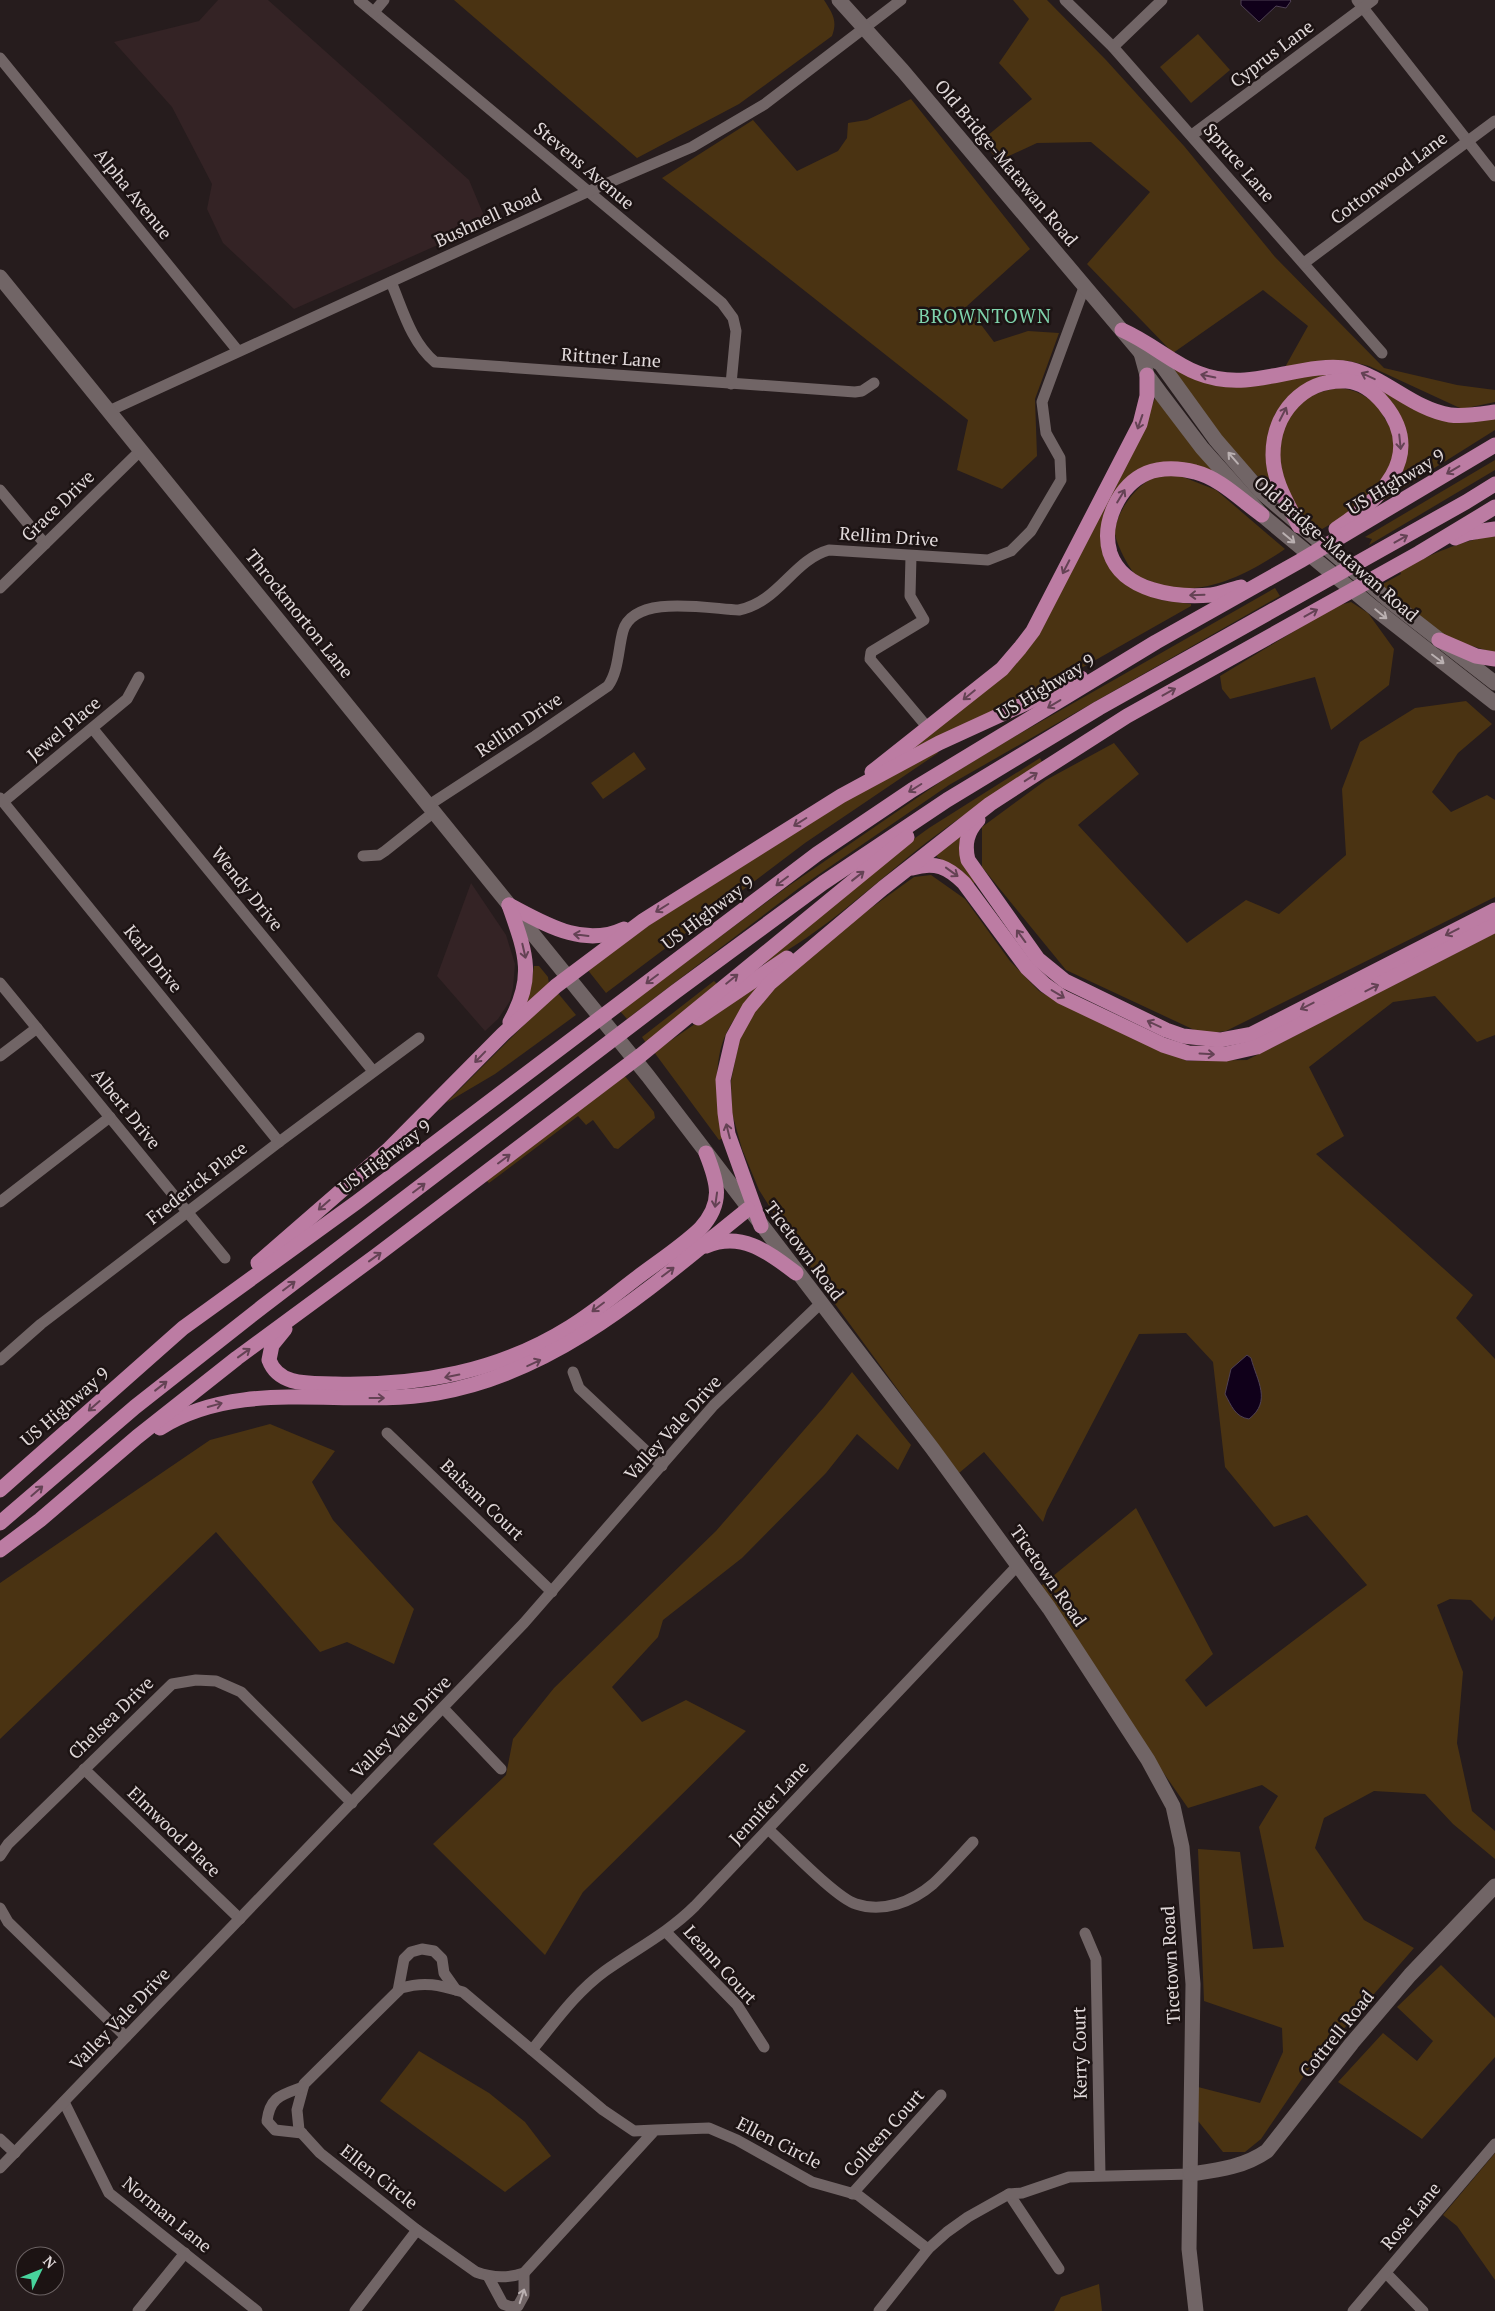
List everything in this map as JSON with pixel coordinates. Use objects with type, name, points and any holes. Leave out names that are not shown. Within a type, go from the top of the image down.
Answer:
[{"type":"highway","points":[[1122,330],[1140,338],[1170,360],[1191,372],[1212,377],[1244,380],[1327,368],[1349,369],[1368,376],[1428,408],[1450,415],[1495,412]]},
{"type":"highway","points":[[841,796],[1002,669],[1033,631],[1140,424],[1146,396],[1147,374]]},
{"type":"highway","points":[[1299,526],[1280,488],[1273,456],[1275,431],[1285,409],[1300,394],[1323,384],[1348,381],[1373,391],[1388,409],[1398,430],[1401,452],[1396,473],[1382,492],[1329,538]]},
{"type":"highway","name":"US Highway 9","points":[[0,1490],[184,1328],[357,1202],[817,854],[912,790],[1156,642],[1261,581],[1300,561],[1329,538],[1495,445]]},
{"type":"highway","points":[[1261,581],[1214,594],[1180,596],[1147,588],[1123,572],[1110,553],[1108,530],[1113,509],[1128,485],[1147,473],[1172,468],[1197,472],[1223,486],[1262,515]]},
{"type":"highway","points":[[0,1522],[135,1407],[262,1307],[682,987],[822,883],[947,800],[1099,708],[1495,484]]},
{"type":"highway","points":[[761,1226],[726,1124],[723,1080],[726,1059],[739,1025],[757,996],[836,926],[990,804],[1126,716],[1419,553],[1495,507]]},
{"type":"highway","points":[[1419,553],[1468,533],[1495,529]]},
{"type":"highway","points":[[1439,640],[1476,656],[1495,659]]},
{"type":"highway","points":[[184,1328],[388,1150],[503,1034],[567,976],[644,920],[841,796],[939,743],[1156,642]]},
{"type":"highway","points":[[0,1550],[214,1376],[641,1055],[908,836],[947,800]]},
{"type":"highway","points":[[990,804],[969,831],[966,843],[968,860],[1038,960],[1072,986],[1166,1030],[1191,1038],[1220,1040],[1252,1034],[1495,910]]},
{"type":"highway","points":[[906,870],[935,865],[946,868],[964,883],[1027,968],[1052,990],[1163,1044],[1196,1054],[1226,1054],[1257,1047],[1495,925]]},
{"type":"highway","points":[[509,905],[558,930],[580,935],[600,936],[612,934],[644,920]]},
{"type":"highway","points":[[503,1034],[521,1002],[527,972],[522,943],[509,905]]},
{"type":"highway","points":[[641,1055],[836,926]]},
{"type":"highway","points":[[316,1299],[279,1335],[269,1353],[272,1367],[277,1373],[287,1379],[309,1383],[398,1384],[462,1374],[509,1358],[547,1341],[582,1319],[689,1239],[705,1224],[713,1213],[717,1195],[716,1181],[706,1153]]},
{"type":"highway","points":[[84,1483],[167,1424],[212,1406],[240,1399],[278,1396],[412,1397],[456,1389],[513,1372],[552,1354],[596,1328],[748,1209]]},
{"type":"highway","points":[[697,1250],[720,1241],[746,1242],[767,1251],[796,1273]]},
{"type":"street","name":"Stevens Avenue","points":[[359,0],[722,303],[733,318],[736,331],[731,384]]},
{"type":"street","points":[[374,12],[384,0]]},
{"type":"street","name":"Old Bridge-Matawan Road","points":[[839,0],[903,71],[1141,353],[1161,364],[1222,446],[1262,492],[1299,526],[1495,683]]},
{"type":"street","name":"Bushnell Road","points":[[109,411],[588,192],[692,147],[765,104],[901,0]]},
{"type":"street","name":"Spruce Lane","points":[[1065,0],[1113,47],[1382,353]]},
{"type":"street","points":[[1113,47],[1162,0]]},
{"type":"street","points":[[1365,2],[1495,176]]},
{"type":"street","name":"Cyprus Lane","points":[[1192,136],[1365,2]]},
{"type":"street","name":"Alpha Avenue","points":[[0,58],[238,351]]},
{"type":"street","name":"Cottonwood Lane","points":[[1304,263],[1495,121]]},
{"type":"street","name":"Throckmorton Lane","points":[[0,277],[567,976]]},
{"type":"street","name":"Rittner Lane","points":[[391,282],[415,338],[424,352],[435,362],[855,392],[862,391],[874,384]]},
{"type":"street","name":"Rellim Drive","points":[[363,856],[379,855],[431,808],[608,686],[615,676],[623,629],[628,620],[640,611],[655,606],[739,610],[749,608],[778,590],[798,569],[817,554],[829,550],[988,560],[1011,551],[1031,531],[1061,480],[1060,458],[1046,433],[1042,402],[1085,285]]},
{"type":"street","name":"Old Bridge-Matawan Road","points":[[1141,353],[1147,374],[1202,448],[1262,515],[1374,609],[1495,703]]},
{"type":"street","name":"Grace Drive","points":[[0,588],[141,450]]},
{"type":"street","points":[[0,490],[45,544]]},
{"type":"street","points":[[911,556],[910,596],[924,620],[871,652],[870,659],[928,728]]},
{"type":"street","name":"Jewel Place","points":[[2,800],[127,699],[139,677]]},
{"type":"street","name":"Wendy Drive","points":[[93,728],[373,1071]]},
{"type":"street","name":"Karl Drive","points":[[2,800],[279,1142]]},
{"type":"street","name":"Ticetown Road","points":[[567,976],[648,1076],[1018,1564],[1133,1737],[1173,1806],[1182,1847],[1193,1984],[1189,2250],[1196,2311]]},
{"type":"street","name":"Albert Drive","points":[[0,983],[225,1258]]},
{"type":"street","points":[[0,1056],[36,1028]]},
{"type":"street","name":"Frederick Place","points":[[0,1360],[35,1329],[279,1142],[419,1038]]},
{"type":"street","points":[[0,1202],[110,1117]]},
{"type":"street","name":"Valley Vale Drive","points":[[0,2168],[352,1803],[552,1592],[714,1405],[820,1304]]},
{"type":"street","points":[[573,1372],[579,1388],[662,1466]]},
{"type":"street","name":"Balsam Court","points":[[387,1433],[552,1592]]},
{"type":"street","name":"Jennifer Lane","points":[[532,2050],[581,1990],[605,1971],[666,1932],[695,1906],[769,1830],[1018,1564]]},
{"type":"street","name":"Chelsea Drive","points":[[0,1856],[8,1844],[172,1684],[196,1680],[216,1681],[240,1692],[352,1803]]},
{"type":"street","points":[[443,1708],[501,1769]]},
{"type":"street","name":"Elmwood Place","points":[[84,1769],[240,1919]]},
{"type":"street","points":[[769,1830],[829,1886],[854,1904],[883,1908],[909,1900],[933,1884],[973,1842]]},
{"type":"street","name":"Cottrell Road","points":[[1191,2174],[1231,2168],[1251,2161],[1267,2151],[1352,2043],[1410,1976],[1495,1886]]},
{"type":"street","points":[[0,1908],[8,1922],[126,2037]]},
{"type":"street","name":"Leann Court","points":[[666,1932],[737,2005],[764,2047]]},
{"type":"street","name":"Kerry Court","points":[[1085,1933],[1096,1959],[1100,2175]]},
{"type":"street","name":"Ellen Circle","points":[[398,1991],[404,1959],[412,1952],[422,1950],[434,1951],[442,1960],[444,1973],[456,1990]]},
{"type":"street","name":"Ellen Circle","points":[[524,2273],[514,2276],[488,2276],[476,2272],[417,2230],[320,2152],[302,2133],[275,2130],[268,2121],[269,2106],[274,2100],[303,2086],[398,1991],[418,1983],[463,1992],[603,2110],[634,2131],[709,2128],[753,2148],[812,2182],[858,2196],[928,2249]]},
{"type":"street","points":[[302,2133],[299,2130],[297,2110],[303,2086]]},
{"type":"street","name":"Colleen Court","points":[[852,2194],[941,2095]]},
{"type":"street","name":"Norman Lane","points":[[64,2102],[102,2182],[109,2192],[256,2311]]},
{"type":"street","points":[[488,2276],[503,2304],[511,2307],[518,2306],[524,2295],[524,2273],[655,2130]]},
{"type":"street","points":[[0,2139],[15,2153]]},
{"type":"street","name":"Rose Lane","points":[[1353,2311],[1495,2144]]},
{"type":"street","points":[[879,2311],[928,2249],[968,2217],[1009,2194],[1022,2193],[1069,2177],[1191,2174]]},
{"type":"street","points":[[1009,2194],[1059,2269]]},
{"type":"street","points":[[355,2311],[417,2230]]},
{"type":"street","points":[[138,2311],[185,2253]]},
{"type":"street","points":[[1386,2272],[1423,2311]]},
{"type":"shaded area","points":[[218,0],[268,0],[469,180],[487,223],[294,309],[223,243],[207,209],[212,184],[172,107],[114,42],[199,21]]},
{"type":"shaded area","points":[[454,0],[824,0],[832,13],[834,30],[832,36],[739,104],[637,158]]},
{"type":"shaded area","points":[[1013,0],[1047,0],[1106,60],[1184,146],[1275,257],[1384,368],[1457,385],[1495,390],[1495,402],[1462,409],[1369,366],[1349,361],[1326,360],[1284,369],[1308,326],[1263,290],[1173,353],[1087,264],[1150,192],[1091,142],[1037,143],[998,161],[982,140],[1032,99],[999,63],[1029,19]]},
{"type":"shaded area","points":[[1241,0],[1291,1],[1286,8],[1276,6],[1259,22],[1241,5]]},
{"type":"shaded area","points":[[1198,34],[1230,70],[1191,103],[1160,67]]},
{"type":"shaded area","points":[[911,99],[1030,249],[967,306],[994,342],[1028,331],[1059,333],[1035,399],[1037,456],[1002,489],[957,470],[968,420],[662,178],[753,120],[797,171],[838,151],[847,138],[848,123],[867,120]]},
{"type":"shaded area","points":[[1174,368],[1181,373],[1353,375],[1411,406],[1495,418],[1495,430],[1382,501],[1405,449],[1364,383],[1292,393],[1275,414],[1268,434],[1272,491],[1229,447],[1172,370]]},
{"type":"shaded area","points":[[1341,388],[1362,394],[1373,402],[1394,436],[1394,453],[1389,468],[1381,482],[1370,494],[1358,505],[1317,532],[1301,513],[1289,491],[1282,469],[1280,446],[1284,425],[1295,408],[1314,395]]},
{"type":"shaded area","points":[[1155,398],[1215,473],[1139,471],[1103,542],[1147,595],[1161,600],[1191,604],[1191,606],[1055,683],[905,754],[1010,667],[1143,429]]},
{"type":"shaded area","points":[[1495,460],[1495,470],[1369,545],[1372,539],[1365,537]]},
{"type":"shaded area","points":[[1178,475],[1216,490],[1285,549],[1238,576],[1203,587],[1185,589],[1167,587],[1137,576],[1127,562],[1116,538],[1116,526],[1119,517],[1129,499],[1151,479],[1159,476]]},
{"type":"shaded area","points":[[1495,535],[1495,653],[1449,639],[1381,585],[1401,574],[1400,571],[1435,553],[1469,541]]},
{"type":"shaded area","points":[[1275,588],[1280,596],[949,785],[799,888],[627,1019],[620,1011],[787,887],[946,778],[1012,738]]},
{"type":"shaded area","points":[[1351,602],[1368,613],[1394,649],[1389,685],[1331,730],[1315,677],[1230,699],[1222,689],[1220,676],[1336,606]]},
{"type":"shaded area","points":[[1466,701],[1492,724],[1458,753],[1432,792],[1451,812],[1487,795],[1495,800],[1495,897],[1226,1031],[1203,1034],[1066,970],[982,867],[982,827],[1046,780],[1114,743],[1139,774],[1078,825],[1187,943],[1246,900],[1279,914],[1346,855],[1342,789],[1360,742],[1415,708]]},
{"type":"shaded area","points":[[937,751],[938,753],[805,843],[606,993],[587,969],[619,944],[876,782]]},
{"type":"shaded area","points":[[634,752],[646,769],[603,799],[591,783]]},
{"type":"shaded area","points":[[1040,758],[1042,762],[927,842],[826,924],[760,966],[868,872],[929,828]]},
{"type":"shaded area","points":[[960,834],[976,882],[973,884],[961,870],[937,857],[937,853]]},
{"type":"shaded area","points":[[931,875],[965,899],[1010,961],[1039,991],[1064,1005],[1187,1061],[1247,1060],[1495,933],[1495,1035],[1477,1042],[1435,996],[1393,1002],[1309,1067],[1344,1136],[1316,1154],[1473,1295],[1456,1318],[1495,1359],[1495,1616],[1492,1621],[1471,1600],[1450,1599],[1437,1605],[1463,1672],[1457,1743],[1472,1811],[1495,1831],[1495,1859],[1453,1824],[1425,1794],[1374,1791],[1324,1818],[1315,1848],[1364,1920],[1414,1948],[1308,2070],[1261,2139],[1245,2152],[1223,2152],[1198,2121],[1198,2087],[1260,2103],[1283,2052],[1282,2028],[1204,2001],[1198,1849],[1240,1852],[1253,1949],[1284,1947],[1259,1827],[1278,1796],[1262,1785],[1188,1808],[1036,1590],[1136,1508],[1213,1654],[1185,1680],[1206,1707],[1367,1585],[1307,1515],[1274,1527],[1225,1467],[1213,1362],[1186,1333],[1139,1334],[1047,1510],[1043,1522],[984,1452],[959,1473],[813,1274],[759,1190],[742,1149],[732,1113],[731,1081],[740,1037],[752,1014],[786,976],[864,913],[914,877]]},
{"type":"shaded area","points":[[471,883],[506,935],[515,964],[510,1001],[498,1019],[485,1031],[437,976]]},
{"type":"shaded area","points":[[534,966],[539,966],[548,977],[549,984],[521,1012],[529,995]]},
{"type":"shaded area","points":[[762,978],[730,1027],[722,1046],[717,1072],[719,1113],[723,1138],[719,1140],[654,1052]]},
{"type":"shaded area","points":[[714,981],[718,985],[646,1043],[642,1037]]},
{"type":"shaded area","points":[[557,992],[576,1015],[495,1074],[446,1103]]},
{"type":"shaded area","points":[[624,1075],[654,1112],[655,1118],[618,1149],[614,1148],[593,1120],[586,1125],[578,1116],[489,1183],[486,1180]]},
{"type":"shaded area","points":[[1247,1355],[1251,1358],[1261,1390],[1260,1405],[1249,1419],[1237,1413],[1225,1394],[1231,1369]]},
{"type":"shaded area","points":[[852,1372],[911,1445],[898,1470],[857,1434],[826,1473],[742,1558],[663,1620],[658,1637],[612,1687],[642,1722],[686,1700],[746,1731],[583,1892],[545,1955],[433,1844],[506,1775],[513,1739],[554,1688],[716,1531]]},
{"type":"shaded area","points":[[270,1424],[335,1451],[312,1482],[333,1520],[414,1609],[394,1664],[347,1642],[320,1652],[216,1532],[0,1739],[0,1583],[210,1440]]},
{"type":"shaded area","points":[[1441,1965],[1495,2018],[1495,2057],[1422,2139],[1338,2082],[1383,2033],[1417,2061],[1433,2041],[1397,2007]]},
{"type":"shaded area","points":[[419,2051],[489,2093],[525,2122],[551,2156],[505,2192],[380,2101]]},
{"type":"shaded area","points":[[1495,2153],[1495,2280],[1457,2226],[1443,2215]]},
{"type":"shaded area","points":[[1099,2284],[1102,2311],[1054,2311],[1061,2297]]},
{"type":"district","name":"BROWNTOWN","points":[[985,316]]}]
